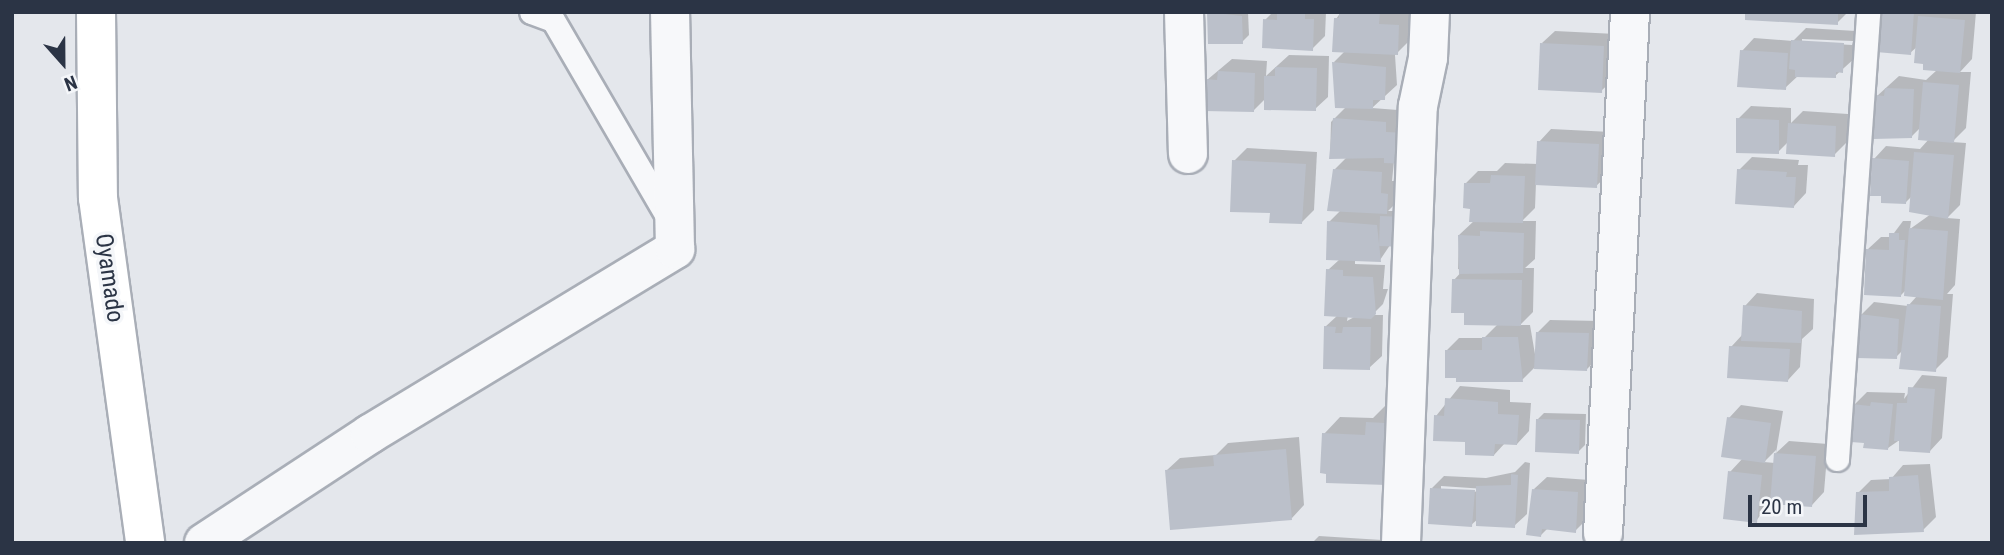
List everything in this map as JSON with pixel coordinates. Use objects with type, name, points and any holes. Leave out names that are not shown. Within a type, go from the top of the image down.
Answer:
[{"type":"street","name":"Oyamado","points":[[96,12],[98,198],[145,543]]},
{"type":"street","points":[[204,543],[369,434],[675,249],[670,12]]},
{"type":"street","points":[[1184,12],[1188,154]]},
{"type":"street","points":[[1401,543],[1418,106],[1428,58],[1430,12]]},
{"type":"street","points":[[1603,533],[1630,12]]},
{"type":"lane","points":[[531,12],[553,20],[675,230]]},
{"type":"lane","points":[[1837,459],[1868,12]]},
{"type":"building","points":[[1207,12],[1242,16],[1243,44],[1208,44]]},
{"type":"building","points":[[1277,12],[1305,12],[1305,19],[1314,19],[1313,51],[1262,48],[1263,19],[1277,20]]},
{"type":"building","points":[[1339,12],[1380,12],[1379,24],[1399,25],[1398,55],[1332,52],[1334,18],[1339,18]]},
{"type":"building","points":[[1745,12],[1838,12],[1838,25],[1745,20]]},
{"type":"building","points":[[1879,12],[1914,12],[1911,55],[1876,52]]},
{"type":"building","points":[[1918,16],[1965,20],[1960,73],[1923,70],[1923,64],[1914,63]]},
{"type":"building","points":[[1791,40],[1844,43],[1843,73],[1836,72],[1836,78],[1795,77],[1795,70],[1789,69]]},
{"type":"building","points":[[1540,43],[1604,46],[1602,93],[1538,90]]},
{"type":"building","points":[[1740,50],[1788,53],[1786,90],[1737,87]]},
{"type":"building","points":[[1332,62],[1386,67],[1385,100],[1373,100],[1373,109],[1335,108]]},
{"type":"building","points":[[1275,67],[1317,68],[1316,111],[1264,110],[1264,76],[1275,76]]},
{"type":"building","points":[[1218,71],[1255,73],[1254,112],[1204,111],[1206,79],[1217,80]]},
{"type":"building","points":[[1923,82],[1959,85],[1954,143],[1918,140]]},
{"type":"building","points":[[1885,88],[1914,89],[1912,138],[1873,139],[1875,95],[1884,96]]},
{"type":"building","points":[[1333,118],[1386,122],[1386,132],[1409,133],[1409,164],[1384,163],[1384,158],[1329,159]]},
{"type":"building","points":[[1736,118],[1779,120],[1779,154],[1736,153]]},
{"type":"building","points":[[1788,123],[1836,126],[1835,157],[1786,154]]},
{"type":"building","points":[[1537,141],[1599,144],[1597,188],[1535,185]]},
{"type":"building","points":[[1914,152],[1954,155],[1948,219],[1909,212]]},
{"type":"building","points":[[1872,158],[1909,161],[1906,204],[1881,203],[1881,196],[1870,196]]},
{"type":"building","points":[[1232,160],[1306,164],[1302,224],[1269,223],[1270,213],[1230,212]]},
{"type":"building","points":[[1333,169],[1382,172],[1381,193],[1388,194],[1387,214],[1327,211]]},
{"type":"building","points":[[1737,169],[1787,172],[1786,177],[1796,177],[1794,208],[1735,204]]},
{"type":"building","points":[[1491,175],[1525,176],[1523,223],[1469,222],[1470,209],[1463,208],[1464,183],[1490,183]]},
{"type":"building","points":[[1380,216],[1407,217],[1406,247],[1379,246]]},
{"type":"building","points":[[1327,221],[1377,225],[1381,262],[1326,260]]},
{"type":"building","points":[[1909,228],[1948,231],[1943,300],[1904,296]]},
{"type":"building","points":[[1480,231],[1524,233],[1523,273],[1459,274],[1458,235],[1480,236]]},
{"type":"building","points":[[1889,233],[1899,233],[1899,240],[1905,240],[1901,297],[1864,295],[1866,249],[1889,250]]},
{"type":"building","points":[[1326,269],[1343,270],[1343,276],[1373,277],[1376,314],[1371,319],[1324,316]]},
{"type":"building","points":[[1452,279],[1522,280],[1521,326],[1464,325],[1464,313],[1451,313]]},
{"type":"building","points":[[1907,304],[1941,306],[1936,372],[1899,369]]},
{"type":"building","points":[[1743,305],[1802,311],[1801,343],[1741,341]]},
{"type":"building","points":[[1859,314],[1899,319],[1897,359],[1857,358]]},
{"type":"building","points":[[1324,326],[1336,327],[1335,333],[1342,333],[1343,327],[1371,327],[1370,370],[1323,369]]},
{"type":"building","points":[[1536,332],[1589,333],[1587,371],[1534,369]]},
{"type":"building","points":[[1482,337],[1518,337],[1523,382],[1456,382],[1456,378],[1445,378],[1445,350],[1482,350]]},
{"type":"building","points":[[1729,346],[1790,349],[1788,382],[1727,378]]},
{"type":"building","points":[[1908,387],[1935,389],[1930,453],[1899,451],[1899,441],[1894,441],[1897,403],[1907,403]]},
{"type":"building","points":[[1445,398],[1498,402],[1498,414],[1519,415],[1517,445],[1495,444],[1494,456],[1465,455],[1465,442],[1433,441],[1434,415],[1444,416]]},
{"type":"building","points":[[1871,402],[1893,404],[1888,450],[1863,448],[1864,443],[1851,442],[1849,437],[1852,404],[1870,406]]},
{"type":"building","points":[[1727,417],[1771,423],[1765,463],[1721,457]]},
{"type":"building","points":[[1536,419],[1580,420],[1579,454],[1535,452]]},
{"type":"building","points":[[1366,422],[1385,423],[1393,432],[1387,485],[1326,483],[1326,474],[1320,473],[1322,433],[1365,435]]},
{"type":"building","points":[[1286,449],[1292,520],[1170,530],[1165,470],[1214,466],[1213,455]]},
{"type":"building","points":[[1774,453],[1816,456],[1812,507],[1770,504]]},
{"type":"building","points":[[1728,471],[1762,475],[1757,523],[1723,519]]},
{"type":"building","points":[[1511,474],[1518,475],[1515,528],[1476,526],[1476,486],[1511,485]]},
{"type":"building","points":[[1918,475],[1924,532],[1854,535],[1856,492],[1889,491],[1889,477]]},
{"type":"building","points":[[1430,488],[1475,490],[1472,527],[1428,524]]},
{"type":"building","points":[[1532,489],[1578,492],[1576,533],[1542,529],[1541,537],[1526,535]]}]
